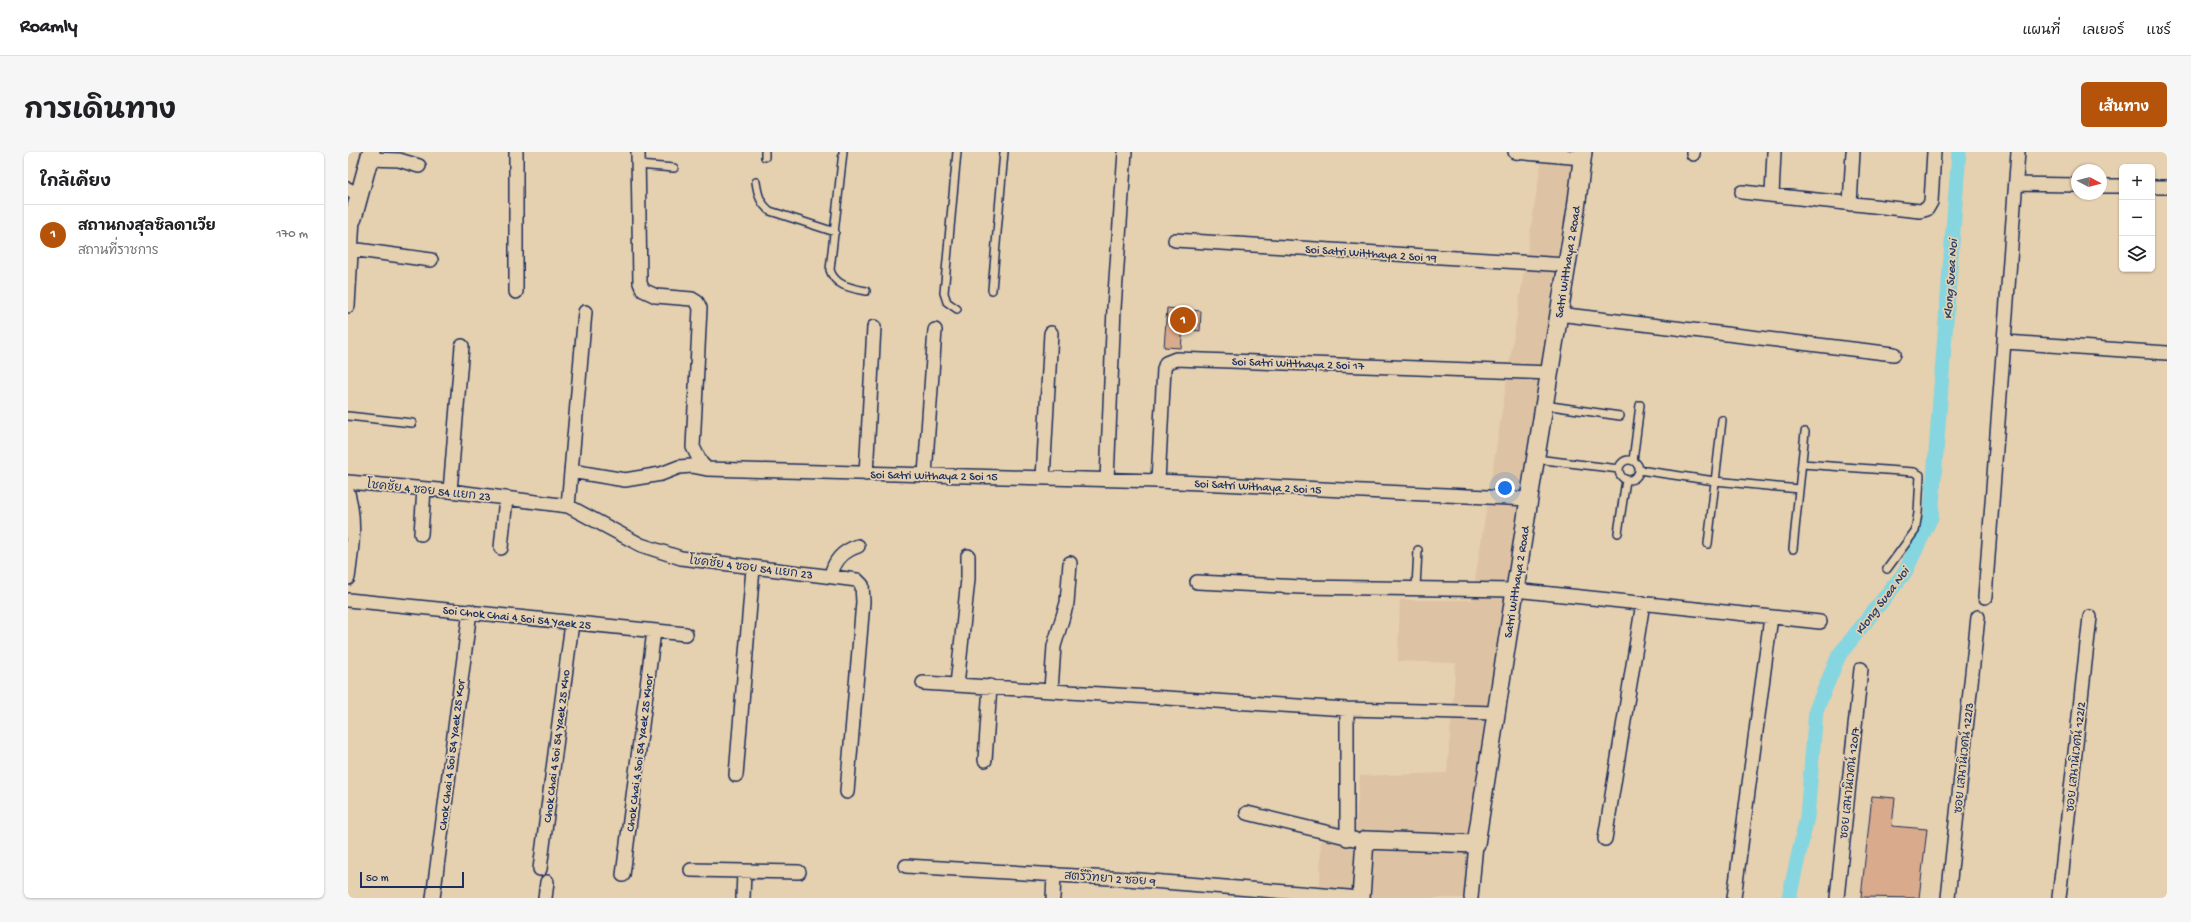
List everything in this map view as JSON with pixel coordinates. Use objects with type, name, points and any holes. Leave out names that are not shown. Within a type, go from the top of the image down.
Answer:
[{"type":"street","points":[[516,152],[516,292]]},
{"type":"street","points":[[1107,480],[1114,308],[1125,152]]},
{"type":"street","points":[[1515,152],[1582,155]]},
{"type":"street","points":[[1772,195],[1774,152]]},
{"type":"street","points":[[1850,204],[1853,152]]},
{"type":"street","points":[[1742,192],[1920,211],[1927,209],[1931,202],[1934,152]]},
{"type":"street","points":[[1986,597],[2018,152]]},
{"type":"street","points":[[348,306],[351,218],[354,192],[370,155],[399,160],[419,166]]},
{"type":"street","name":"Satri Witthaya 2 Road","points":[[1476,844],[1550,373],[1582,155]]},
{"type":"street","points":[[638,158],[640,283],[643,290],[656,296],[692,299],[697,302],[700,308],[693,447],[701,463],[707,469]]},
{"type":"street","points":[[2016,184],[2071,185]]},
{"type":"street","points":[[2107,186],[2119,186]]},
{"type":"street","points":[[2155,187],[2167,188]]},
{"type":"street","name":"Soi Satri Witthaya 2 Soi 19","points":[[1175,240],[1566,265]]},
{"type":"street","points":[[351,249],[431,260]]},
{"type":"street","points":[[568,506],[585,312]]},
{"type":"street","points":[[1558,314],[1894,354]]},
{"type":"street","points":[[866,474],[874,327]]},
{"type":"street","points":[[925,475],[935,330]]},
{"type":"street","points":[[1044,478],[1051,333]]},
{"type":"street","points":[[2005,342],[2167,353]]},
{"type":"street","points":[[450,491],[462,346]]},
{"type":"street","name":"Soi Satri Witthaya 2 Soi 17","points":[[1158,481],[1164,369],[1166,363],[1176,359],[1550,373]]},
{"type":"street","name":"Soi Satri Withaya 2 Soi 15","points":[[571,471],[625,480],[661,474],[679,467],[692,466],[707,469],[1158,481],[1529,499]]},
{"type":"street","name":"โชคชัย 4 ซอย 54 แยก 23","points":[[348,482],[450,491],[568,506],[641,545],[681,558],[857,580],[862,585],[864,594],[847,792]]},
{"type":"street","points":[[421,534],[424,489]]},
{"type":"street","points":[[348,493],[353,513],[354,533],[348,578]]},
{"type":"street","points":[[501,548],[506,498]]},
{"type":"street","points":[[830,576],[832,567],[838,559],[847,550],[858,546]]},
{"type":"street","points":[[957,685],[968,579],[968,556]]},
{"type":"street","points":[[1051,690],[1054,646],[1067,603],[1070,564]]},
{"type":"street","points":[[736,775],[753,568]]},
{"type":"street","points":[[1197,582],[1301,587],[1515,590],[1820,622]]},
{"type":"street","name":"Soi Chok Chai 4 Soi 54 Yaek 25","points":[[348,600],[470,611],[686,634]]},
{"type":"street","points":[[1605,839],[1643,603]]},
{"type":"street","name":"Chok Chai 4 Soi 54 Yaek 25 Kor","points":[[433,898],[470,611]]},
{"type":"street","points":[[1734,898],[1771,617]]},
{"type":"street","name":"ซอย เสนานิเวศน์ 122/3","points":[[1948,898],[1978,617]]},
{"type":"street","name":"ซอย เสนานิเวศน์ 122/2","points":[[2059,898],[2090,617]]},
{"type":"street","name":"Chok Chai 4 Soi 54 Yaek 25 Kho","points":[[540,869],[572,623]]},
{"type":"street","name":"Chok Chai 4 Soi 54 Yaek 25 Khor","points":[[623,875],[654,631]]},
{"type":"street","name":"ซอย เสนานิเวศน์ 120/7","points":[[1837,898],[1861,669]]},
{"type":"street","points":[[923,683],[1347,709],[1496,713]]},
{"type":"street","points":[[985,760],[990,686]]},
{"type":"street","points":[[1347,709],[1347,839]]},
{"type":"street","points":[[1247,813],[1347,839],[1476,844],[1471,898]]},
{"type":"street","points":[[1361,898],[1365,840]]},
{"type":"street","name":"สตรีวิทยา 2 ซอย 9","points":[[906,866],[1054,874],[1361,898]]},
{"type":"street","points":[[691,870],[799,872]]},
{"type":"street","points":[[743,898],[744,872]]},
{"type":"street","points":[[1053,898],[1054,874]]},
{"type":"street","points":[[545,898],[547,882]]},
{"type":"lane","points":[[843,152],[830,270],[832,278],[837,282],[866,292]]},
{"type":"lane","points":[[957,152],[944,293],[947,302],[957,309]]},
{"type":"lane","points":[[992,290],[1004,152]]},
{"type":"lane","points":[[638,158],[674,168]]},
{"type":"lane","points":[[756,182],[758,198],[762,205],[770,211],[835,232]]},
{"type":"lane","points":[[1544,405],[1620,416]]},
{"type":"lane","points":[[1633,460],[1640,405]]},
{"type":"lane","points":[[348,416],[412,423]]},
{"type":"lane","points":[[1708,544],[1722,420]]},
{"type":"lane","points":[[1793,548],[1805,432]]},
{"type":"lane","points":[[1536,459],[1619,469]]},
{"type":"lane","points":[[1626,460],[1633,460],[1638,464],[1639,470],[1637,476],[1632,480],[1626,480],[1620,476],[1619,469],[1621,464],[1626,460]]},
{"type":"lane","points":[[1802,464],[1914,472],[1920,475],[1918,513],[1915,531],[1887,569]]},
{"type":"lane","points":[[1639,470],[1715,481],[1799,489]]},
{"type":"lane","points":[[1618,533],[1626,480]]},
{"type":"lane","points":[[1416,588],[1418,550]]},
{"type":"shaded area","points":[[1543,152],[1575,152],[1481,744],[1467,898],[1320,898],[1321,823],[1355,826],[1360,776],[1447,773],[1456,663],[1398,661],[1400,600],[1472,600]]},
{"type":"building","points":[[1167,308],[1201,311],[1200,331],[1183,329],[1181,348],[1164,347]]},
{"type":"building","points":[[1872,796],[1895,798],[1892,826],[1927,829],[1919,898],[1861,897]]},
{"type":"waterway","name":"Klong Suea Noi","points":[[1789,898],[1807,817],[1816,710],[1839,655],[1905,572],[1931,517],[1959,152]]},
{"type":"place","name":"สถานกงสุลซิลดาเวีย","points":[[1183,320]]}]
